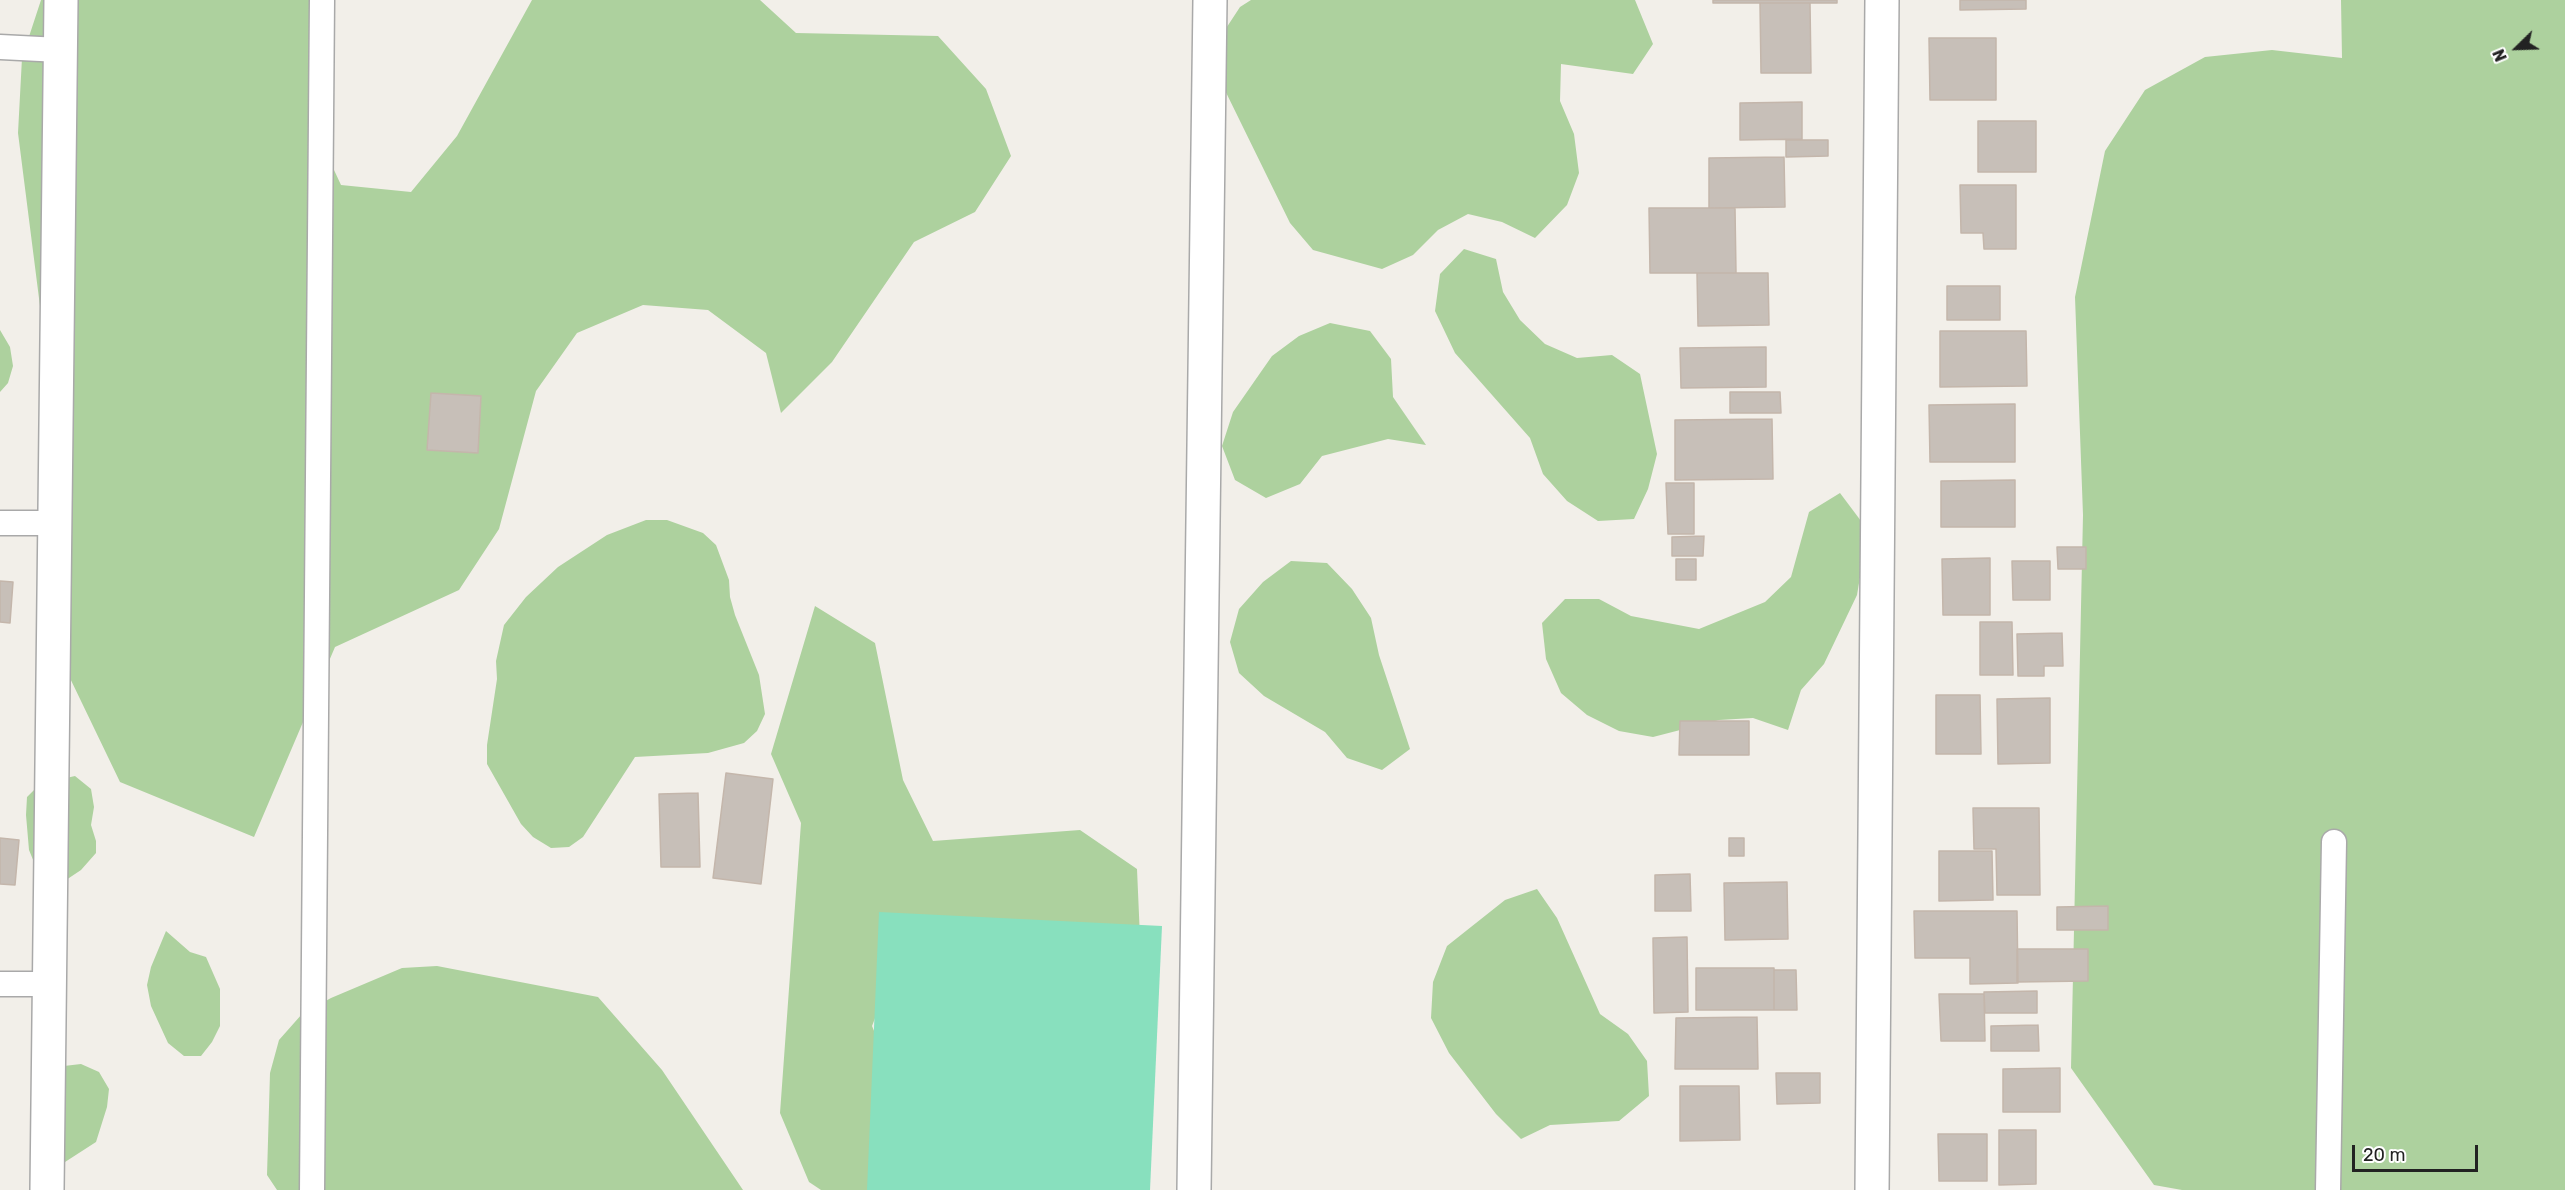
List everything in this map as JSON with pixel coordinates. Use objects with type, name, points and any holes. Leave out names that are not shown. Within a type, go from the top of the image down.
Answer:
[{"type":"street","points":[[47,1190],[61,0]]},
{"type":"street","points":[[1194,1190],[1210,0]]},
{"type":"street","points":[[1872,1190],[1882,0]]},
{"type":"lane","points":[[312,1190],[322,0]]},
{"type":"lane","points":[[0,47],[60,50]]},
{"type":"lane","points":[[0,523],[54,523]]},
{"type":"lane","points":[[2328,1190],[2334,842]]},
{"type":"lane","points":[[0,984],[49,984]]},
{"type":"green space","points":[[41,0],[309,0],[314,127],[341,185],[411,192],[457,136],[532,0],[760,0],[796,33],[938,36],[986,89],[1011,156],[975,212],[914,242],[832,362],[781,413],[766,353],[708,310],[643,305],[577,333],[536,391],[499,529],[459,590],[335,647],[254,837],[120,782],[55,647],[56,432],[18,133],[22,58]]},
{"type":"green space","points":[[1251,0],[1635,0],[1653,44],[1633,74],[1561,64],[1560,101],[1574,134],[1579,173],[1567,205],[1535,238],[1502,222],[1468,214],[1438,230],[1413,255],[1382,269],[1313,250],[1290,223],[1215,70],[1221,36],[1240,7]]},
{"type":"green space","points":[[2341,0],[2565,0],[2565,1190],[2182,1190],[2154,1185],[2071,1068],[2083,515],[2075,297],[2105,151],[2145,90],[2205,57],[2272,50],[2342,58]]},
{"type":"green space","points":[[1464,249],[1496,259],[1503,292],[1520,320],[1545,344],[1577,358],[1612,355],[1640,374],[1657,454],[1648,489],[1634,519],[1598,521],[1567,501],[1543,474],[1530,438],[1455,353],[1435,311],[1440,274]]},
{"type":"green space","points":[[1330,323],[1370,331],[1391,359],[1393,397],[1426,445],[1388,439],[1322,456],[1300,484],[1266,498],[1235,480],[1222,446],[1233,412],[1272,356],[1299,336]]},
{"type":"green space","points":[[0,330],[10,347],[13,366],[8,383],[0,392]]},
{"type":"green space","points":[[1840,493],[1861,521],[1863,559],[1857,595],[1824,664],[1801,690],[1788,730],[1753,718],[1719,720],[1653,737],[1619,731],[1587,715],[1561,693],[1546,659],[1542,623],[1565,599],[1599,599],[1631,616],[1699,629],[1765,602],[1791,577],[1809,512]]},
{"type":"green space","points":[[646,520],[667,520],[703,533],[716,545],[729,580],[730,597],[735,615],[759,675],[765,714],[757,731],[744,743],[708,753],[635,757],[583,837],[569,847],[551,848],[533,837],[521,824],[487,764],[487,745],[497,679],[496,661],[504,625],[526,597],[558,567],[607,535]]},
{"type":"green space","points":[[1291,561],[1327,563],[1352,589],[1371,618],[1379,655],[1410,749],[1382,770],[1347,758],[1325,732],[1264,696],[1239,673],[1230,642],[1239,609],[1263,582]]},
{"type":"green space","points":[[815,606],[875,643],[903,780],[933,841],[1080,830],[1137,869],[1140,938],[898,959],[872,1026],[899,1092],[890,1190],[821,1190],[809,1182],[780,1113],[801,823],[771,754]]},
{"type":"green space","points":[[75,776],[91,789],[94,807],[91,825],[96,841],[96,853],[81,870],[66,880],[36,867],[29,850],[27,797],[40,784]]},
{"type":"green space","points":[[1537,889],[1557,918],[1600,1014],[1628,1034],[1647,1061],[1649,1096],[1619,1121],[1550,1125],[1521,1139],[1496,1114],[1449,1053],[1431,1018],[1433,982],[1447,946],[1505,900]]},
{"type":"green space","points":[[879,912],[1162,926],[1150,1190],[867,1190]]},
{"type":"green space","points":[[166,931],[190,952],[206,957],[220,989],[220,1026],[212,1042],[201,1056],[184,1056],[168,1043],[151,1006],[147,985],[151,967]]},
{"type":"green space","points":[[437,966],[598,997],[662,1070],[743,1190],[277,1190],[267,1175],[270,1073],[279,1040],[302,1014],[331,998],[402,968]]},
{"type":"green space","points":[[81,1064],[99,1072],[109,1089],[107,1107],[96,1142],[65,1162],[48,1154],[64,1066]]},
{"type":"building","points":[[1713,0],[1837,0],[1837,3],[1713,3]]},
{"type":"building","points":[[1960,0],[2026,0],[2026,9],[1960,10]]},
{"type":"building","points":[[1760,3],[1810,3],[1811,73],[1761,73]]},
{"type":"building","points":[[1929,38],[1996,38],[1996,100],[1930,100]]},
{"type":"building","points":[[1802,102],[1802,139],[1740,140],[1740,103]]},
{"type":"building","points":[[1978,121],[2036,121],[2036,172],[1978,172]]},
{"type":"building","points":[[1786,140],[1828,140],[1828,156],[1786,157]]},
{"type":"building","points":[[1784,157],[1785,207],[1709,208],[1709,158]]},
{"type":"building","points":[[1960,185],[2016,185],[2016,249],[1984,249],[1983,233],[1961,233]]},
{"type":"building","points":[[1649,208],[1735,208],[1736,273],[1650,273]]},
{"type":"building","points":[[1697,273],[1768,273],[1769,325],[1698,326]]},
{"type":"building","points":[[1947,286],[2000,286],[2000,320],[1947,320]]},
{"type":"building","points":[[1940,331],[2026,331],[2027,386],[1940,387]]},
{"type":"building","points":[[1766,347],[1766,387],[1681,388],[1680,348]]},
{"type":"building","points":[[1730,392],[1780,392],[1781,413],[1730,413]]},
{"type":"building","points":[[431,393],[481,396],[478,453],[427,450]]},
{"type":"building","points":[[2015,404],[2015,462],[1930,462],[1929,405]]},
{"type":"building","points":[[1772,419],[1773,479],[1675,480],[1675,420]]},
{"type":"building","points":[[2015,480],[2015,527],[1941,527],[1941,481]]},
{"type":"building","points":[[1666,483],[1694,483],[1694,534],[1668,534]]},
{"type":"building","points":[[1704,536],[1703,556],[1672,556],[1672,537]]},
{"type":"building","points":[[2057,547],[2086,547],[2086,569],[2058,569]]},
{"type":"building","points":[[1990,558],[1990,615],[1943,615],[1942,559]]},
{"type":"building","points":[[1676,559],[1696,559],[1696,580],[1676,580]]},
{"type":"building","points":[[2012,561],[2050,561],[2050,600],[2013,600]]},
{"type":"building","points":[[0,581],[13,582],[10,623],[0,622]]},
{"type":"building","points":[[1980,622],[2012,622],[2013,675],[1980,675]]},
{"type":"building","points":[[2062,633],[2063,666],[2044,666],[2044,676],[2018,676],[2017,634]]},
{"type":"building","points":[[1936,695],[1980,695],[1981,754],[1936,754]]},
{"type":"building","points":[[2050,698],[2050,763],[1998,764],[1997,699]]},
{"type":"building","points":[[1680,721],[1749,721],[1749,755],[1679,755]]},
{"type":"building","points":[[726,773],[773,779],[761,884],[713,878]]},
{"type":"building","points":[[698,793],[700,867],[661,867],[659,794]]},
{"type":"building","points":[[1973,808],[2039,808],[2040,895],[1997,895],[1996,849],[1974,849]]},
{"type":"building","points":[[0,838],[19,840],[15,885],[0,884]]},
{"type":"building","points":[[1729,838],[1744,838],[1744,856],[1729,856]]},
{"type":"building","points":[[1939,851],[1992,851],[1993,900],[1939,901]]},
{"type":"building","points":[[1690,874],[1691,911],[1655,911],[1655,875]]},
{"type":"building","points":[[1787,882],[1788,939],[1725,940],[1724,883]]},
{"type":"building","points":[[2108,906],[2108,930],[2057,930],[2057,907]]},
{"type":"building","points":[[1914,911],[2017,911],[2018,983],[1970,984],[1970,958],[1915,958]]},
{"type":"building","points":[[1687,937],[1688,1012],[1654,1013],[1653,938]]},
{"type":"building","points":[[2017,949],[2088,949],[2088,981],[2017,982]]},
{"type":"building","points":[[1696,968],[1774,968],[1774,1010],[1696,1010]]},
{"type":"building","points":[[1774,970],[1796,970],[1797,1010],[1774,1010]]},
{"type":"building","points":[[2037,991],[2037,1013],[1985,1013],[1984,992]]},
{"type":"building","points":[[1939,994],[1984,994],[1985,1041],[1941,1041]]},
{"type":"building","points":[[1757,1017],[1758,1069],[1675,1069],[1676,1018]]},
{"type":"building","points":[[2038,1025],[2039,1051],[1991,1051],[1991,1026]]},
{"type":"building","points":[[2060,1068],[2060,1112],[2003,1112],[2003,1069]]},
{"type":"building","points":[[1776,1073],[1820,1073],[1820,1103],[1777,1104]]},
{"type":"building","points":[[1680,1086],[1739,1086],[1740,1140],[1680,1141]]},
{"type":"building","points":[[1999,1130],[2036,1130],[2036,1184],[1999,1185]]},
{"type":"building","points":[[1938,1134],[1987,1134],[1987,1181],[1939,1181]]}]
